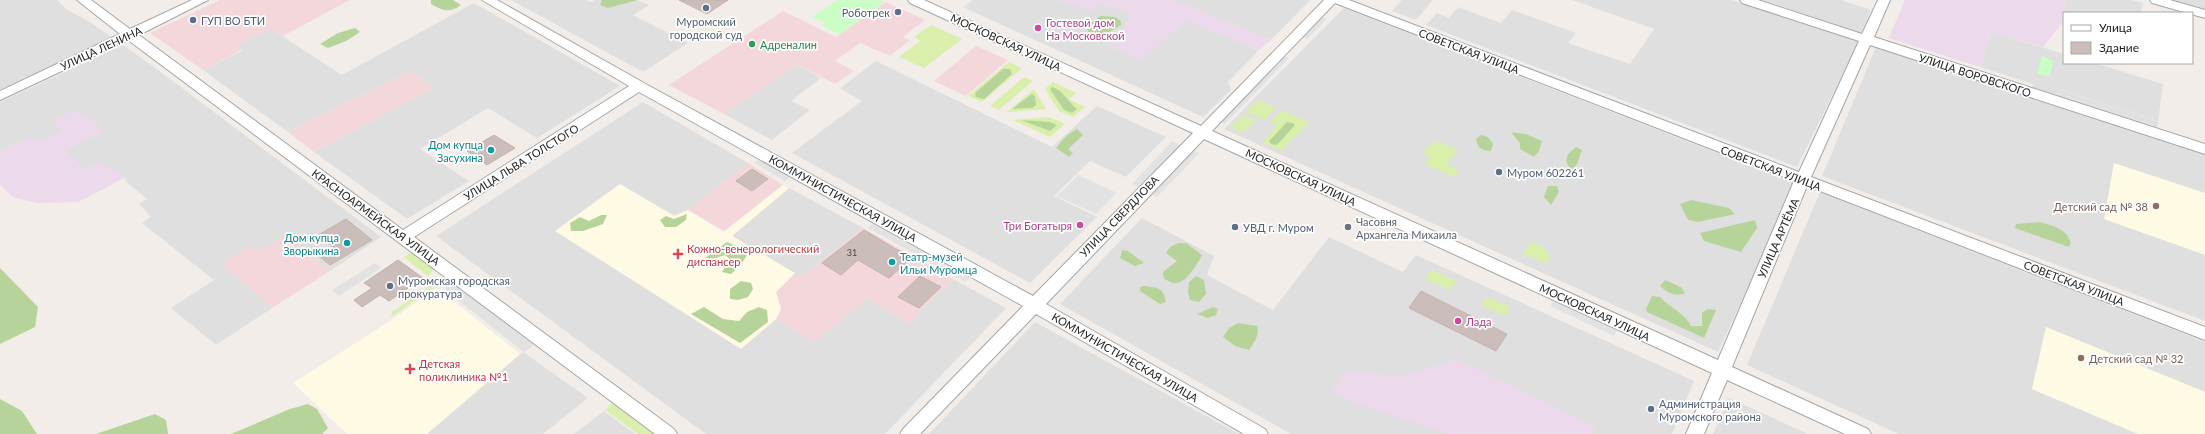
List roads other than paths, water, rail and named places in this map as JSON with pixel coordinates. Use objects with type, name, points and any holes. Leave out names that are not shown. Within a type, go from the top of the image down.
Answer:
[{"type":"street","name":"КРАСНОАРМЕЙСКАЯ УЛИЦА","points":[[83,0],[128,35],[668,434]]},
{"type":"street","name":"УЛИЦА ЛЕНИНА","points":[[0,96],[202,0]]},
{"type":"street","name":"КОММУНИСТИЧЕСКАЯ УЛИЦА","points":[[488,0],[639,86],[1034,304],[1259,434]]},
{"type":"street","name":"МОСКОВСКАЯ УЛИЦА","points":[[914,0],[1862,434]]},
{"type":"street","name":"УЛИЦА СВЕРДЛОВА","points":[[909,434],[1331,0]]},
{"type":"street","name":"СОВЕТСКАЯ УЛИЦА","points":[[1338,0],[2205,334]]},
{"type":"street","name":"УЛИЦА ВОРОВСКОГО","points":[[1746,0],[2205,149]]},
{"type":"street","name":"УЛИЦА АРТЁМА","points":[[1695,434],[1804,180],[1884,0]]},
{"type":"street","points":[[2156,0],[2205,14]]},
{"type":"street","name":"УЛИЦА ЛЬВА ТОЛСТОГО","points":[[403,237],[639,86]]},
{"type":"place","name":"Муромский городской суд","points":[[706,8]]},
{"type":"place","name":"Роботрек","points":[[898,12]]},
{"type":"place","name":"ГУП ВО БТИ","points":[[193,20]]},
{"type":"place","name":"Гостевой дом На Московской","points":[[1038,28]]},
{"type":"place","name":"Адреналин","points":[[752,44]]},
{"type":"place","name":"Дом купца Засухина","points":[[491,150]]},
{"type":"place","name":"Муром 602261","points":[[1499,172]]},
{"type":"place","name":"Детский сад № 38","points":[[2156,206]]},
{"type":"place","name":"Три Богатыря","points":[[1080,225]]},
{"type":"place","name":"УВД г. Муром","points":[[1235,227]]},
{"type":"place","name":"Часовня Архангела Михаила","points":[[1348,227]]},
{"type":"place","name":"Дом купца Зворыкина","points":[[347,243]]},
{"type":"place","name":"Кожно-венерологический диспансер","points":[[678,254]]},
{"type":"place","name":"Театр-музей Ильи Муромца","points":[[892,262]]},
{"type":"place","name":"Муромская городская прокуратура","points":[[390,286]]},
{"type":"place","name":"Лада","points":[[1458,321]]},
{"type":"place","name":"Детский сад № 32","points":[[2081,358]]},
{"type":"place","name":"Детская поликлиника №1","points":[[410,369]]},
{"type":"place","name":"Администрация Муромского района","points":[[1651,409]]}]
